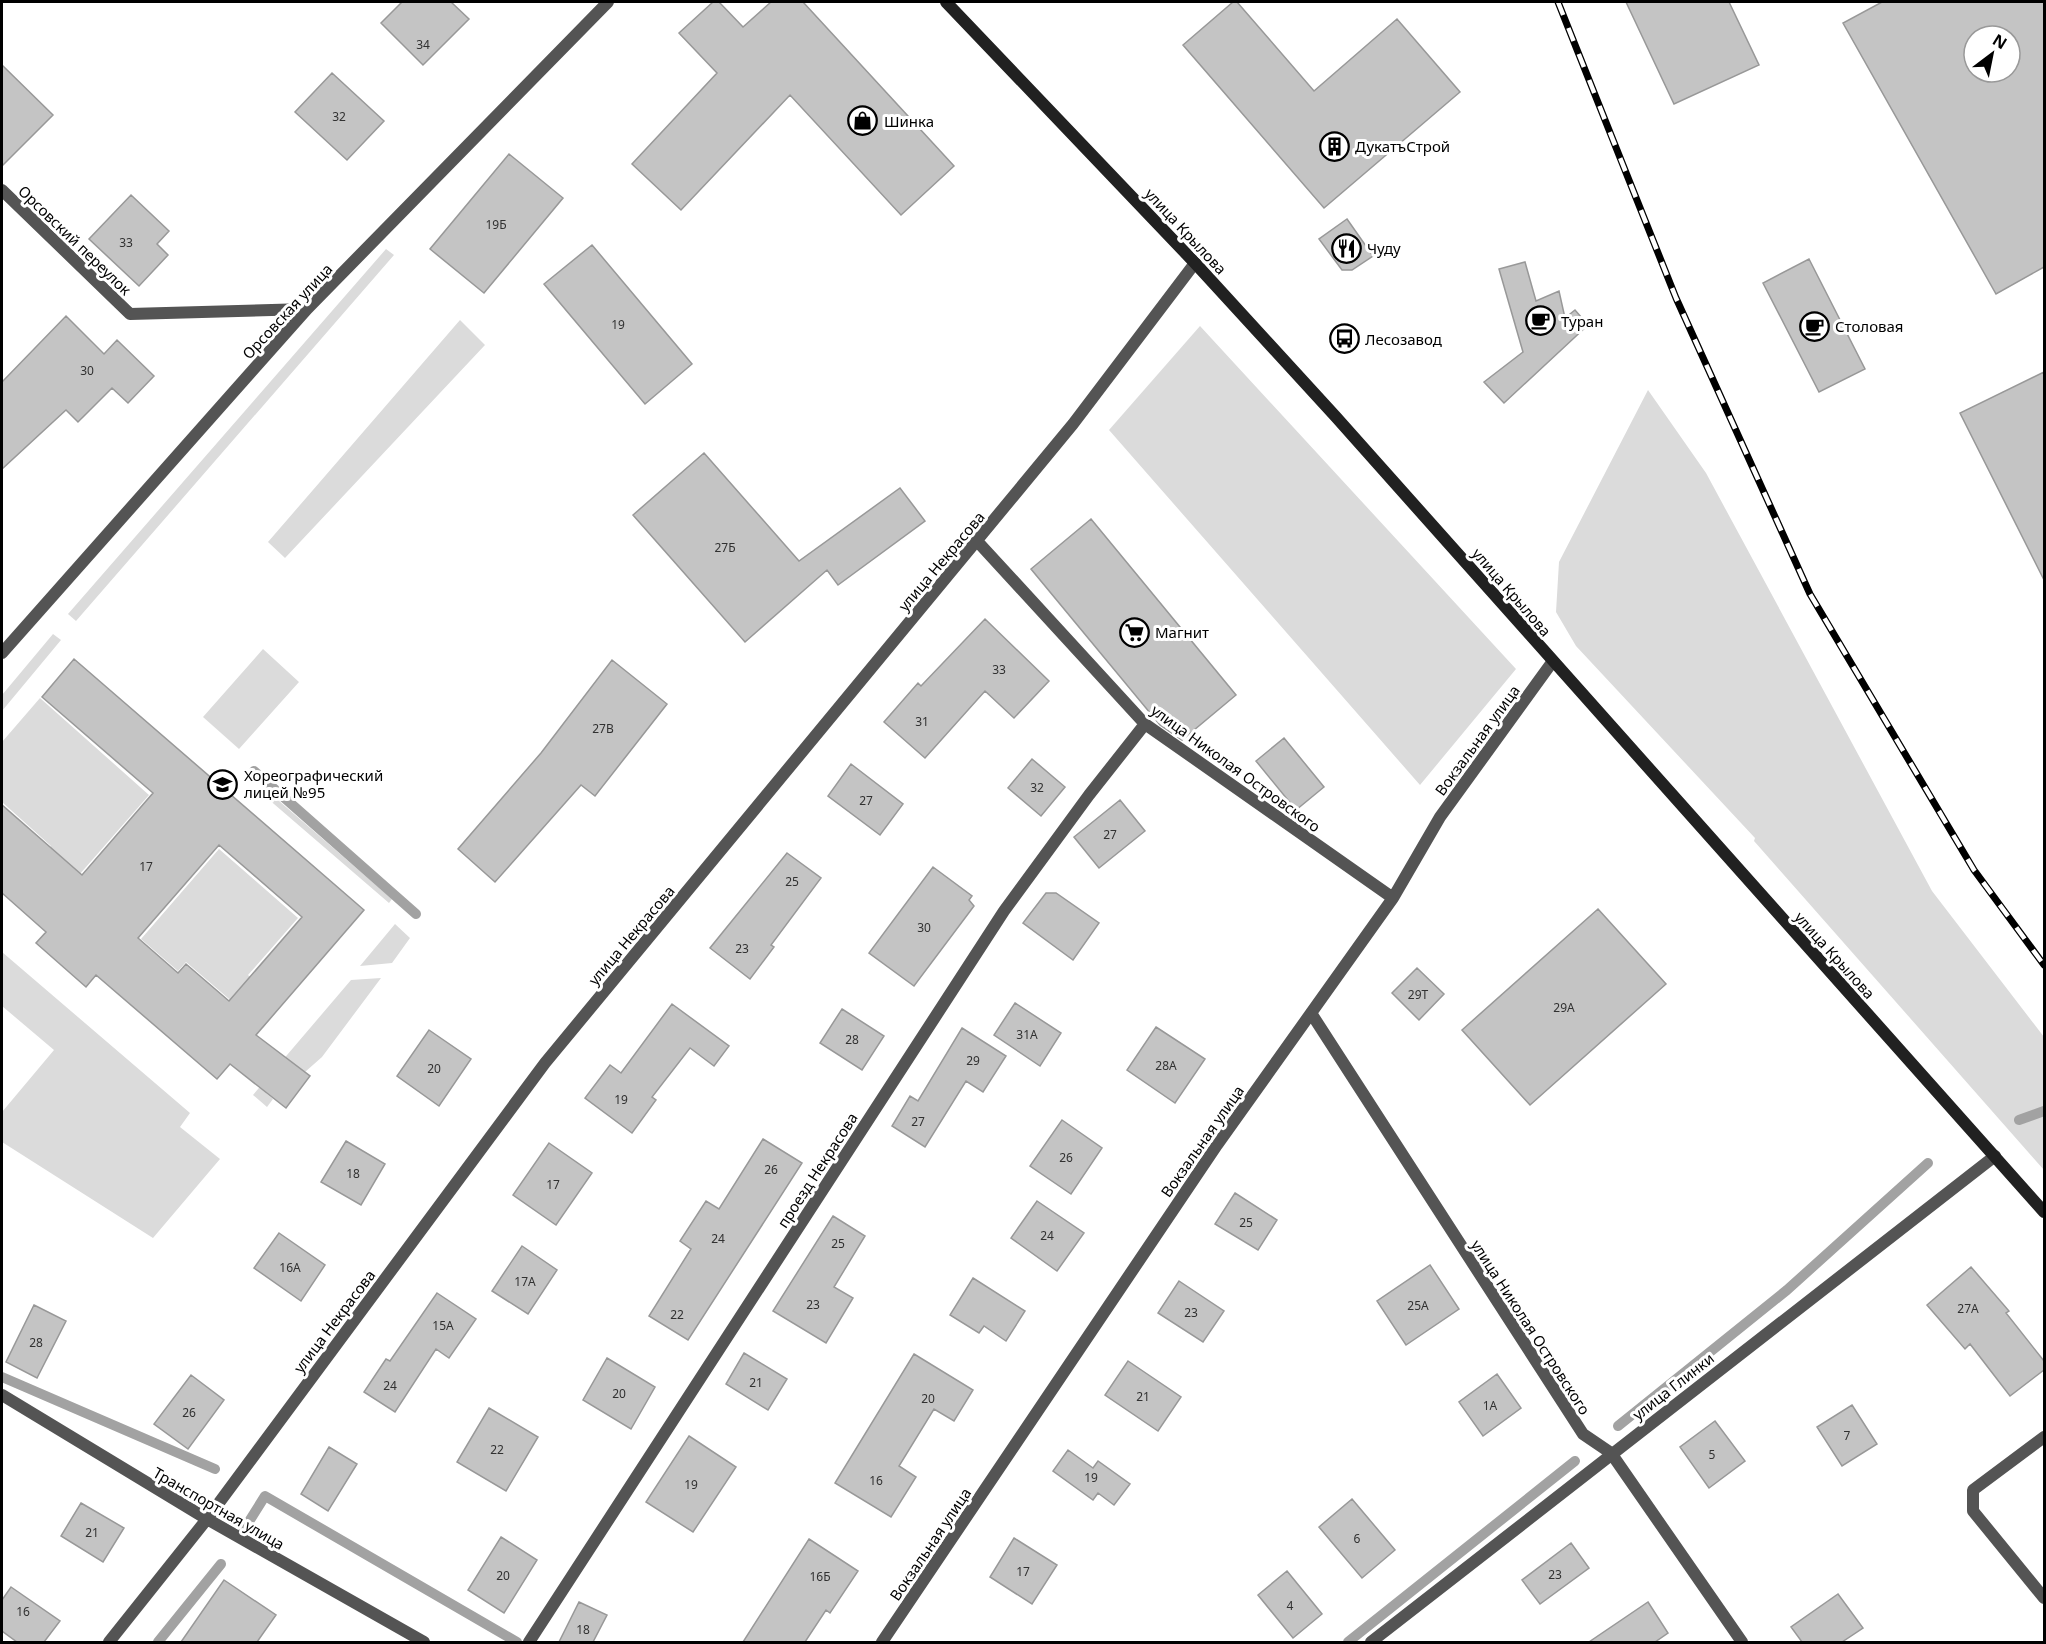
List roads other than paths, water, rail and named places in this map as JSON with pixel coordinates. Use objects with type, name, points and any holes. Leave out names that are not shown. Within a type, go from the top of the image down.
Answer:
[{"type":"main road","name":"улица Крылова","points":[[946,2],[1195,263],[2044,1212]]},
{"type":"street","name":"Орсовская улица","points":[[2,653],[307,309],[608,2]]},
{"type":"street","name":"Орсовский переулок","points":[[2,190],[130,314],[307,309]]},
{"type":"street","name":"улица Некрасова","points":[[109,1642],[207,1519],[545,1063],[1073,424],[1195,263]]},
{"type":"street","name":"улица Николая Островского","points":[[977,541],[1145,724],[1393,898]]},
{"type":"street","name":"Вокзальная улица","points":[[882,1642],[1217,1145],[1393,898],[1440,817],[1552,662]]},
{"type":"street","name":"проезд Некрасова","points":[[529,1642],[1004,911],[1089,795],[1145,724]]},
{"type":"street","name":"улица Николая Островского","points":[[1311,1013],[1582,1434],[1611,1453],[1743,1642]]},
{"type":"street","name":"улица Глинки","points":[[1371,1642],[1995,1156]]},
{"type":"street","name":"Транспортная улица","points":[[2,1395],[207,1519],[424,1642]]},
{"type":"street","points":[[2044,1437],[1973,1490],[1973,1511],[2044,1598]]},
{"type":"waterway","points":[[254,771],[416,914]]},
{"type":"waterway","points":[[2019,1120],[2044,1111]]},
{"type":"waterway","points":[[1618,1426],[1787,1290],[1928,1163]]},
{"type":"waterway","points":[[2,1377],[215,1469]]},
{"type":"waterway","points":[[1348,1642],[1575,1461]]},
{"type":"waterway","points":[[243,1531],[265,1496],[517,1642]]},
{"type":"waterway","points":[[158,1642],[221,1564]]},
{"type":"railway","points":[[1558,2],[1676,298],[1810,594],[1974,870],[2044,965]]},
{"type":"place","name":"Шинка","points":[[863,121]]},
{"type":"place","name":"ДукатъСтрой","points":[[1334,146]]},
{"type":"place","name":"Чуду","points":[[1346,248]]},
{"type":"place","name":"Туран","points":[[1540,321]]},
{"type":"place","name":"Столовая","points":[[1814,326]]},
{"type":"place","name":"Лесозавод","points":[[1344,339]]},
{"type":"place","name":"Магнит","points":[[1134,632]]},
{"type":"place","name":"Хореографический лицей №95","points":[[223,784]]}]
